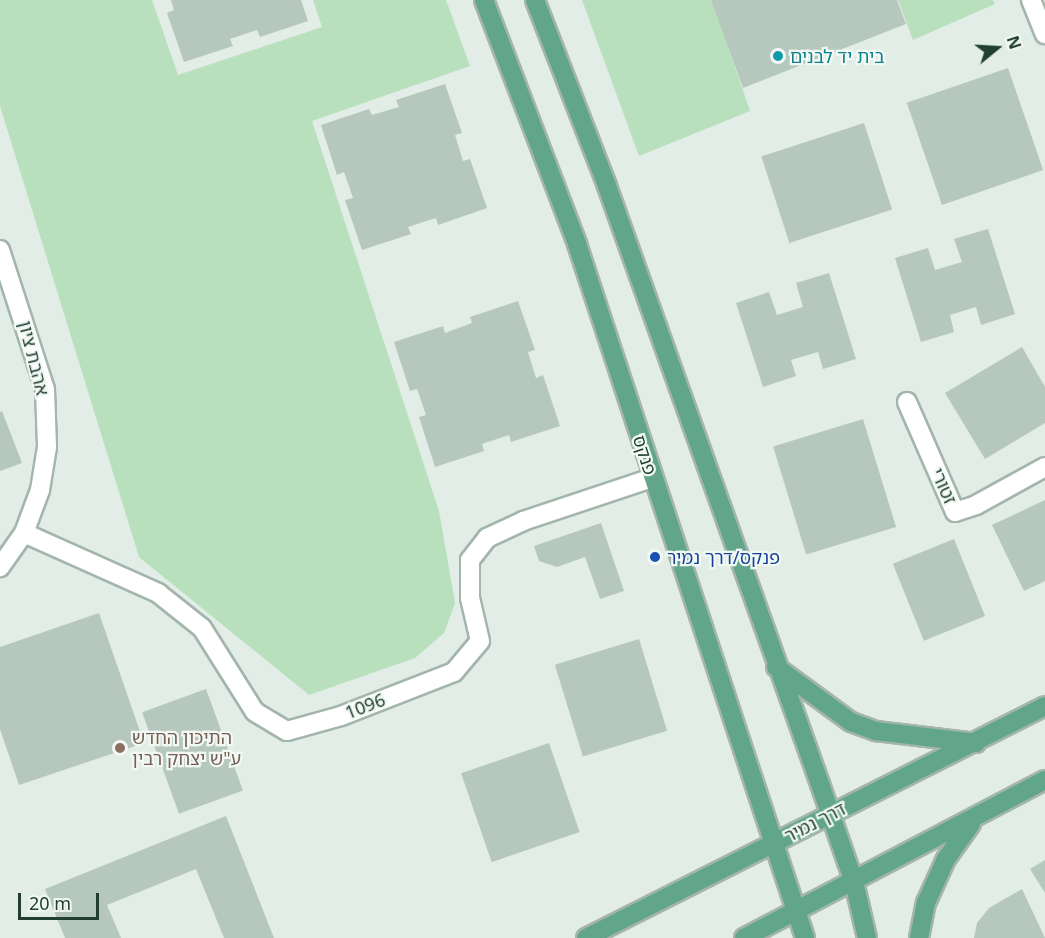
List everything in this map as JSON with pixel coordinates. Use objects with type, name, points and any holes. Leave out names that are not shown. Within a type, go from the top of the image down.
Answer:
[{"type":"main road","name":"פנקס","points":[[484,0],[577,244],[805,938]]},
{"type":"main road","points":[[535,0],[607,186],[830,814],[854,882],[867,938]]},
{"type":"main road","points":[[776,667],[851,722],[876,731],[976,743]]},
{"type":"main road","name":"דרך נמיר","points":[[586,938],[976,743],[1045,706]]},
{"type":"main road","points":[[744,938],[973,821],[1045,780]]},
{"type":"main road","points":[[919,938],[926,903],[946,859],[973,821]]},
{"type":"street","points":[[1031,0],[1045,34]]},
{"type":"street","name":"אהבת ציון","points":[[0,250],[45,389],[47,447],[40,490],[24,533],[0,567]]},
{"type":"street","name":"זטורי","points":[[907,402],[955,512],[976,505],[1045,467]]},
{"type":"street","name":"1096","points":[[24,533],[158,593],[201,628],[255,712],[287,731],[341,716],[454,672],[480,641],[470,598],[470,560],[487,538],[523,521],[652,478]]},
{"type":"green space","points":[[0,0],[152,0],[178,75],[322,27],[313,0],[446,0],[470,66],[312,121],[439,511],[455,603],[444,633],[415,658],[309,695],[139,557],[0,106]]},
{"type":"green space","points":[[582,0],[712,0],[750,111],[639,156]]},
{"type":"green space","points":[[898,0],[993,0],[995,4],[913,40]]},
{"type":"building","points":[[171,0],[301,0],[308,21],[260,37],[257,30],[230,39],[233,46],[184,62],[167,13],[174,10]]},
{"type":"building","name":"בית יד לבנים","points":[[711,0],[897,0],[906,24],[743,88]]},
{"type":"building","points":[[1008,68],[1043,170],[942,205],[907,103]]},
{"type":"building","points":[[445,84],[462,133],[455,135],[463,161],[470,159],[487,208],[438,225],[436,218],[408,227],[411,234],[362,250],[345,200],[353,198],[344,172],[337,175],[321,125],[369,109],[372,115],[399,107],[396,100]]},
{"type":"building","points":[[864,123],[892,210],[789,243],[761,156]]},
{"type":"building","points":[[988,229],[1015,314],[981,325],[976,307],[950,315],[954,332],[921,342],[895,258],[928,248],[935,270],[962,262],[954,239]]},
{"type":"building","points":[[829,273],[856,359],[823,369],[818,352],[791,360],[796,376],[763,387],[736,303],[769,292],[777,315],[803,307],[796,283]]},
{"type":"building","points":[[518,301],[535,350],[528,352],[536,378],[543,375],[560,426],[511,442],[509,435],[482,444],[484,451],[435,467],[419,417],[426,415],[417,389],[410,391],[394,342],[443,326],[445,333],[472,323],[470,317]]},
{"type":"building","points":[[1022,347],[1045,387],[1045,423],[985,459],[945,393]]},
{"type":"building","points":[[2,411],[22,463],[0,471],[0,412]]},
{"type":"building","points":[[863,419],[896,527],[806,555],[773,446]]},
{"type":"building","points":[[1045,500],[1045,581],[1024,591],[992,525]]},
{"type":"building","points":[[601,523],[624,591],[600,599],[585,557],[557,567],[539,561],[534,546]]},
{"type":"building","points":[[954,539],[985,616],[924,641],[893,564]]},
{"type":"building","points":[[99,613],[144,743],[19,785],[0,729],[0,647]]},
{"type":"building","points":[[639,639],[667,731],[583,757],[555,665]]},
{"type":"building","points":[[206,689],[243,790],[179,814],[142,712]]},
{"type":"building","points":[[549,743],[580,832],[492,862],[461,773]]},
{"type":"building","points":[[226,816],[274,938],[224,938],[196,869],[107,905],[121,938],[65,938],[45,889]]},
{"type":"building","points":[[1045,860],[1045,893],[1030,869]]},
{"type":"building","points":[[1022,889],[1045,938],[974,938],[977,923],[989,908]]},
{"type":"place","name":"בית יד לבנים","points":[[778,56]]},
{"type":"place","name":"פנקס/דרך נמיר","points":[[655,557]]},
{"type":"place","name":"התיכון החדש ע\"ש יצחק רבין","points":[[120,748]]}]
